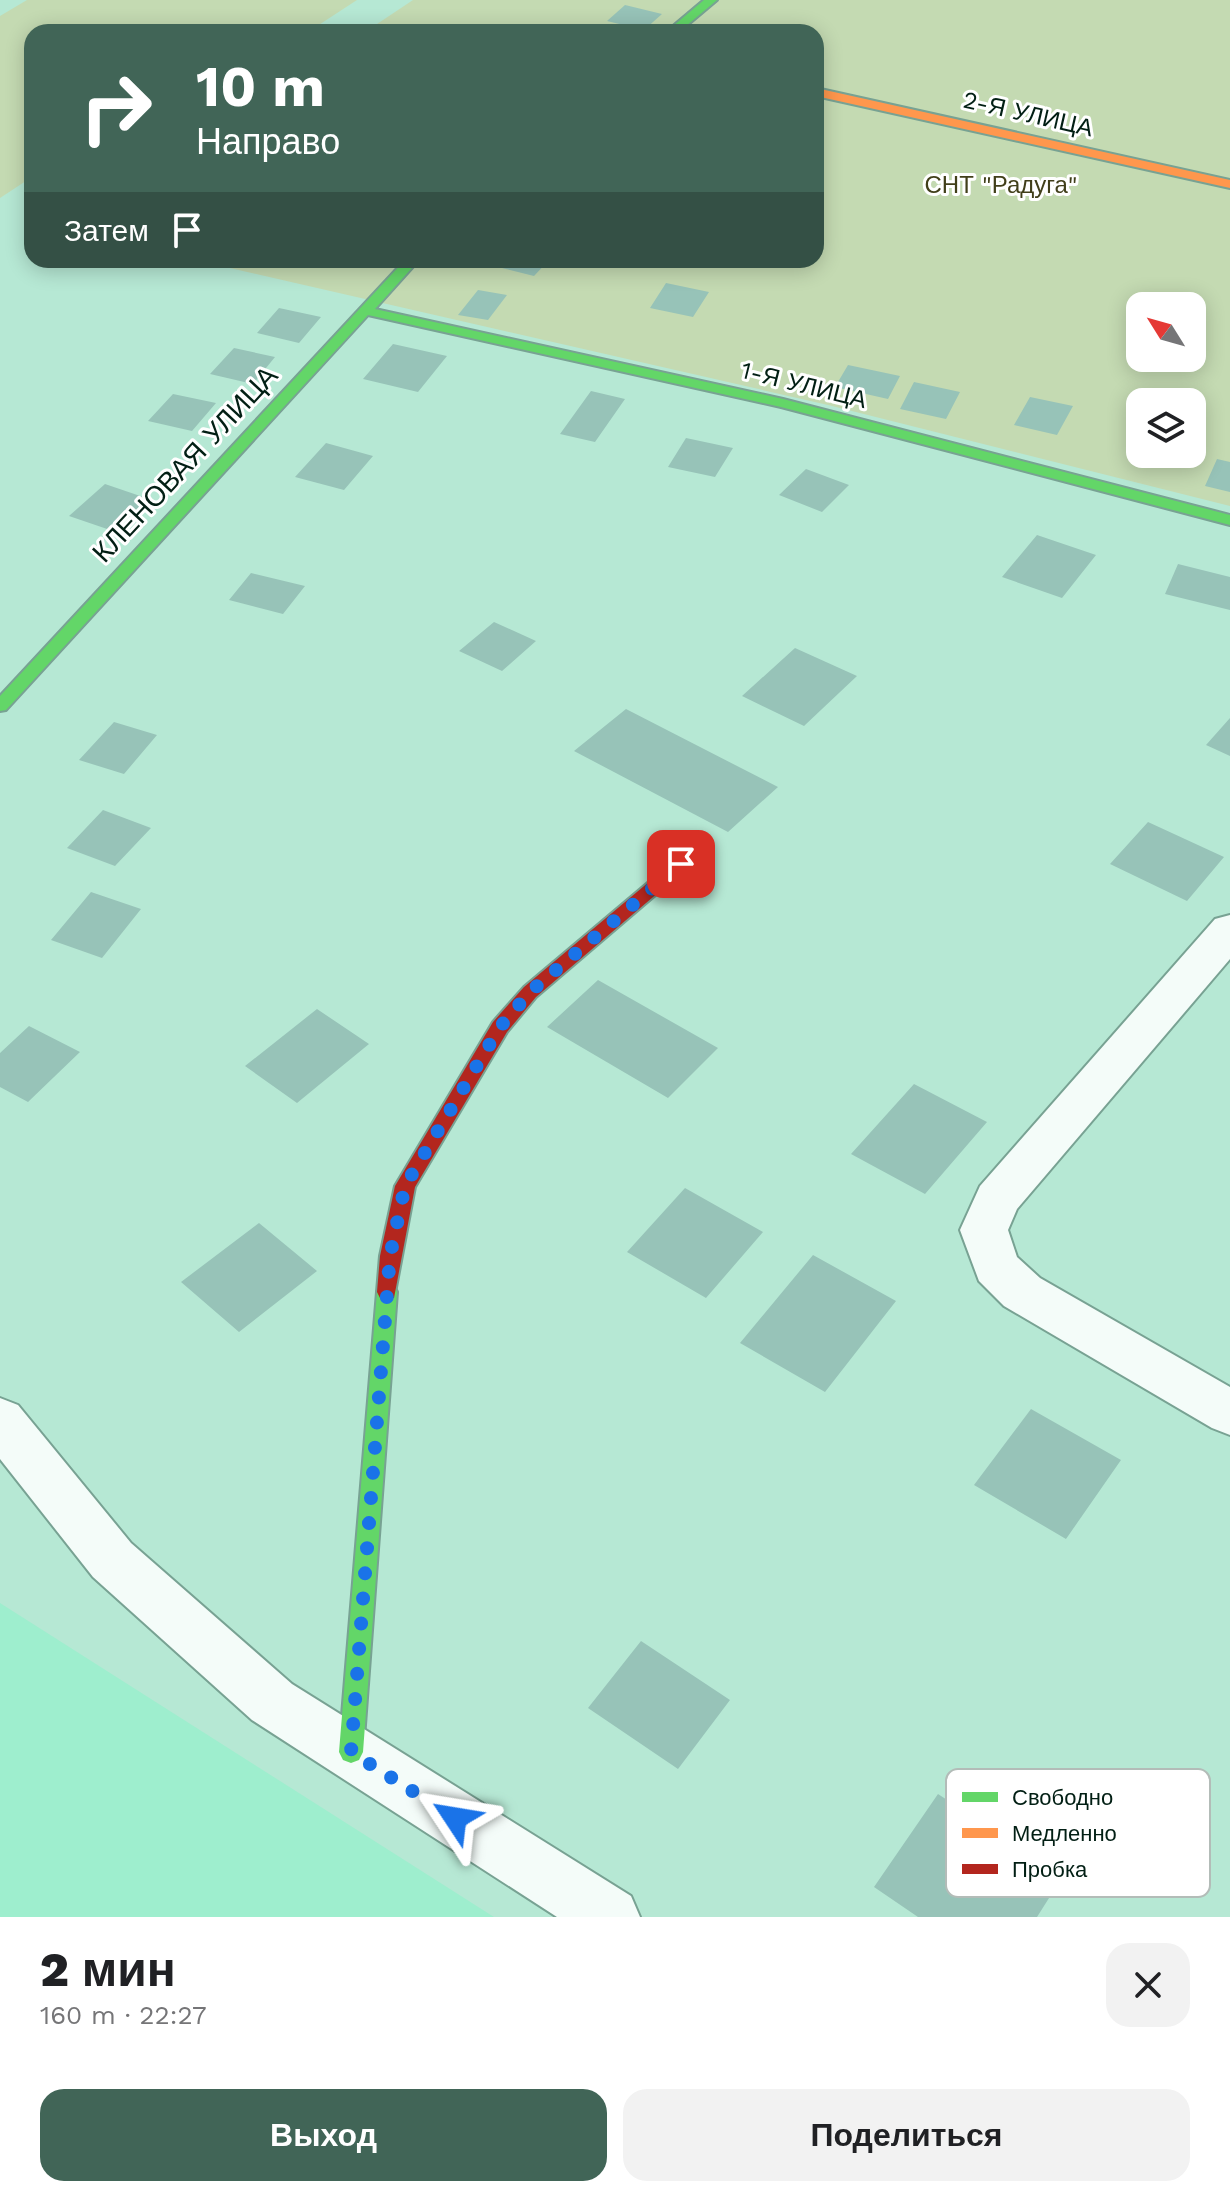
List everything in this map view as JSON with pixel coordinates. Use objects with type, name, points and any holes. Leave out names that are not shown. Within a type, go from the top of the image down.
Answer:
[{"type":"street","points":[[682,24],[711,0]]},
{"type":"street","name":"2-Я УЛИЦА","points":[[824,94],[1230,184]]},
{"type":"street","name":"КЛЕНОВАЯ УЛИЦА","points":[[0,706],[404,268]]},
{"type":"street","name":"1-Я УЛИЦА","points":[[363,310],[783,403],[1230,520]]},
{"type":"street","points":[[351,1752],[390,1256],[405,1186],[500,1027],[530,992],[681,864]]},
{"type":"street","points":[[1230,930],[997,1199],[984,1230],[996,1267],[1022,1292],[1230,1413]]},
{"type":"street","points":[[0,1420],[112,1560],[272,1702],[610,1917]]},
{"type":"shaded area","points":[[0,1603],[494,1917],[0,1917]]},
{"type":"green space","points":[[27,0],[357,0],[320,24],[24,24],[24,182],[0,198],[0,16]]},
{"type":"green space","name":"СНТ \"Радуга\"","points":[[413,0],[1230,0],[1230,506],[828,405],[230,268],[824,268],[824,24],[377,24]]},
{"type":"building","points":[[625,5],[662,14],[651,24],[607,21]]},
{"type":"building","points":[[502,268],[542,268],[534,276]]},
{"type":"building","points":[[666,283],[709,292],[693,317],[650,308]]},
{"type":"building","points":[[478,290],[507,295],[488,320],[458,315]]},
{"type":"building","points":[[279,308],[321,317],[299,343],[257,333]]},
{"type":"building","points":[[393,344],[447,356],[418,392],[363,379]]},
{"type":"building","points":[[234,348],[275,357],[253,384],[210,374]]},
{"type":"building","points":[[848,365],[900,376],[888,399],[835,387]]},
{"type":"building","points":[[914,382],[960,392],[946,419],[900,409]]},
{"type":"building","points":[[591,391],[625,399],[595,442],[560,434]]},
{"type":"building","points":[[173,394],[216,403],[192,431],[148,421]]},
{"type":"building","points":[[1030,397],[1073,406],[1057,435],[1014,425]]},
{"type":"building","points":[[686,438],[733,448],[715,477],[668,467]]},
{"type":"building","points":[[326,443],[373,456],[344,490],[295,477]]},
{"type":"building","points":[[1217,459],[1230,462],[1230,492],[1205,486]]},
{"type":"building","points":[[806,469],[849,485],[822,512],[779,495]]},
{"type":"building","points":[[105,484],[149,499],[113,531],[69,516]]},
{"type":"building","points":[[1037,535],[1096,555],[1062,598],[1002,577]]},
{"type":"building","points":[[1178,564],[1230,577],[1230,610],[1165,594]]},
{"type":"building","points":[[251,573],[305,586],[283,614],[229,600]]},
{"type":"building","points":[[494,622],[536,641],[502,671],[459,651]]},
{"type":"building","points":[[795,648],[857,676],[804,726],[742,696]]},
{"type":"building","points":[[626,709],[778,787],[728,832],[574,751]]},
{"type":"building","points":[[1230,718],[1230,756],[1206,745]]},
{"type":"building","points":[[114,722],[157,735],[124,774],[79,760]]},
{"type":"building","points":[[103,810],[151,828],[115,866],[67,848]]},
{"type":"building","points":[[1148,822],[1224,857],[1187,901],[1110,864]]},
{"type":"building","points":[[91,892],[141,909],[102,958],[51,940]]},
{"type":"building","points":[[598,980],[718,1048],[668,1098],[547,1027]]},
{"type":"building","points":[[317,1009],[369,1044],[297,1103],[245,1066]]},
{"type":"building","points":[[29,1026],[80,1052],[28,1102],[0,1087],[0,1053]]},
{"type":"building","points":[[914,1084],[987,1122],[925,1194],[851,1154]]},
{"type":"building","points":[[685,1188],[763,1232],[706,1298],[627,1252]]},
{"type":"building","points":[[259,1223],[317,1271],[239,1332],[181,1282]]},
{"type":"building","points":[[813,1255],[896,1301],[825,1392],[740,1343]]},
{"type":"building","points":[[1031,1409],[1121,1460],[1066,1539],[974,1485]]},
{"type":"building","points":[[641,1641],[730,1700],[678,1769],[588,1708]]},
{"type":"building","points":[[938,1794],[946,1799],[946,1897],[1050,1897],[1037,1917],[918,1917],[874,1887]]},
{"type":"traffic: fast","points":[[682,24],[711,0]]},
{"type":"traffic: fast","points":[[0,706],[405,268]]},
{"type":"traffic: fast","points":[[363,310],[783,403],[1230,520]]},
{"type":"traffic: fast","points":[[351,1752],[387,1292]]},
{"type":"traffic: slow","points":[[824,94],[1230,184]]},
{"type":"traffic: jam","points":[[387,1292],[390,1256],[405,1186],[500,1027],[530,992],[681,864]]},
{"type":"route","points":[[455,1818],[351,1752],[390,1256],[405,1186],[500,1027],[530,992],[681,864]]}]
